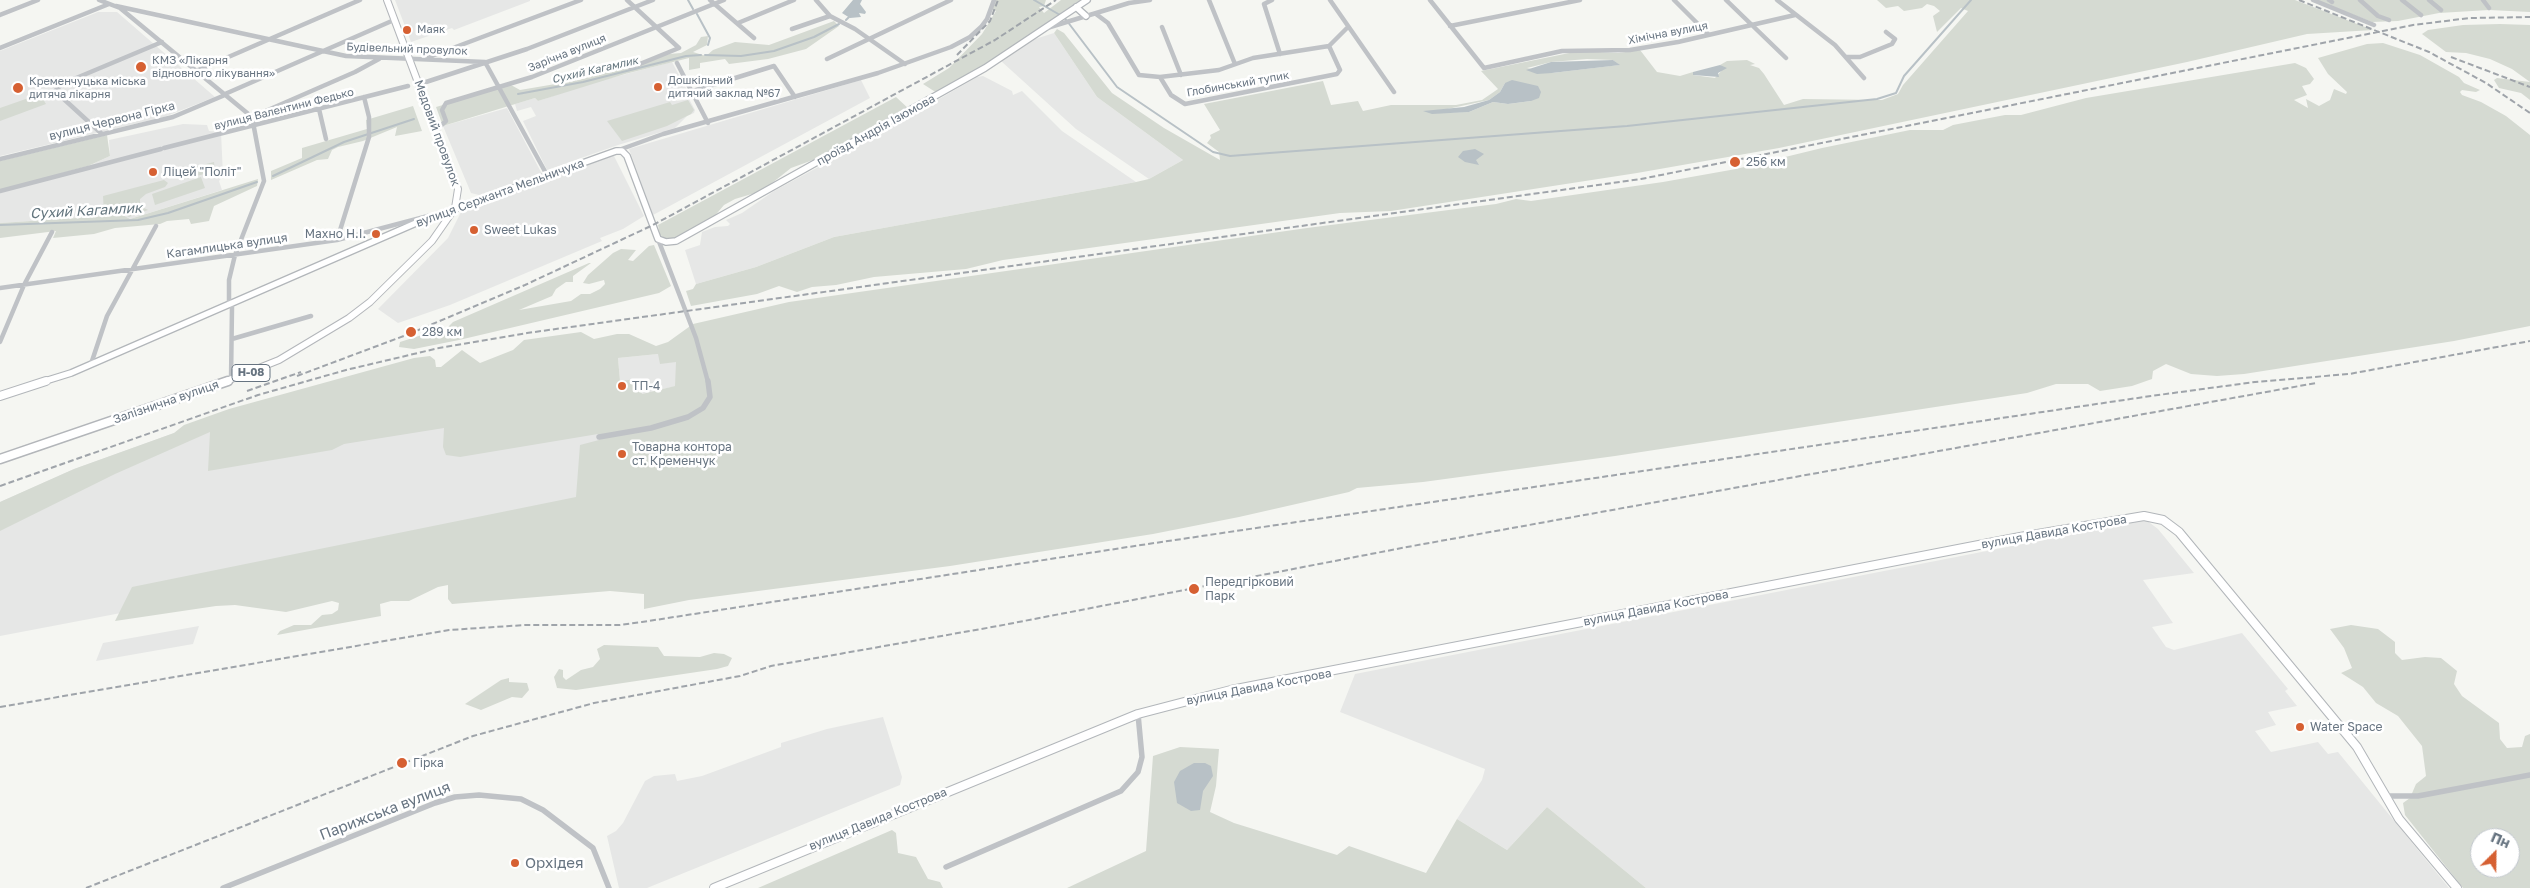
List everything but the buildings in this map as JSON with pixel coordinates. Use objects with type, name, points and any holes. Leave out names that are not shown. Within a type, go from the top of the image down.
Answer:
[{"type":"main road","name":"Медовий провулок","points":[[387,0],[458,189],[455,208]]},
{"type":"main road","name":"Залізнична вулиця","points":[[0,459],[231,380],[279,360],[349,318],[370,302],[418,256],[455,208]]},
{"type":"street","points":[[0,15],[36,0]]},
{"type":"street","name":"Будівельний провулок","points":[[99,0],[116,6],[321,52],[381,58],[481,61],[486,64]]},
{"type":"street","points":[[0,48],[109,4],[105,0]]},
{"type":"street","points":[[196,71],[360,0]]},
{"type":"street","points":[[427,58],[581,0]]},
{"type":"street","points":[[627,0],[679,48],[630,68]]},
{"type":"street","points":[[426,82],[486,64],[653,0]]},
{"type":"street","points":[[710,0],[754,38]]},
{"type":"street","name":"Зарічна вулиця","points":[[436,130],[446,121],[442,110],[444,104],[532,77],[724,0]]},
{"type":"street","points":[[738,24],[794,0]]},
{"type":"street","points":[[816,0],[830,16],[905,64]]},
{"type":"street","points":[[826,60],[951,0]]},
{"type":"street","name":"вулиця Сержанта Мельничука","points":[[0,396],[71,373],[229,303],[455,208],[663,134],[795,98],[905,64],[970,37],[988,19],[994,0]]},
{"type":"street","name":"проїзд Андрія Ізюмова","points":[[658,239],[666,242],[676,241],[688,235],[979,72],[1087,0]]},
{"type":"street","points":[[1039,31],[1129,3],[1150,0]]},
{"type":"street","points":[[1209,0],[1234,64]]},
{"type":"street","points":[[1272,0],[1264,4],[1280,54]]},
{"type":"street","points":[[1330,0],[1394,92]]},
{"type":"street","points":[[1430,0],[1450,26],[1562,2],[1580,0]]},
{"type":"street","points":[[1674,0],[1708,34]]},
{"type":"street","points":[[1726,0],[1786,58]]},
{"type":"street","points":[[1777,0],[1835,45],[1864,78]]},
{"type":"street","points":[[2313,0],[2374,25]]},
{"type":"street","points":[[2360,0],[2378,16],[2389,20]]},
{"type":"street","points":[[2402,0],[2422,15]]},
{"type":"street","points":[[2429,0],[2441,10]]},
{"type":"street","points":[[2483,0],[2489,8]]},
{"type":"street","points":[[116,6],[252,117],[264,181],[234,255],[229,280],[229,303],[232,307],[231,380]]},
{"type":"street","points":[[1076,6],[1079,12],[1086,16]]},
{"type":"street","points":[[1096,14],[1108,23],[1139,75],[1160,77],[1219,70],[1234,64],[1328,46],[1348,28]]},
{"type":"street","name":"Хімічна вулиця","points":[[1450,26],[1484,68],[1562,51],[1630,50],[1795,15]]},
{"type":"street","points":[[792,28],[830,16]]},
{"type":"street","name":"вулиця Червона Гірка","points":[[0,159],[173,117],[394,20]]},
{"type":"street","points":[[1162,27],[1181,75]]},
{"type":"street","points":[[1846,57],[1860,57],[1892,44],[1895,39],[1886,32]]},
{"type":"street","points":[[102,134],[54,91],[62,84],[162,42]]},
{"type":"street","name":"Глобинський тупик","points":[[1160,77],[1171,95],[1182,103],[1190,104],[1337,74],[1340,72],[1338,64],[1328,46]]},
{"type":"street","points":[[252,117],[354,72],[381,58]]},
{"type":"street","points":[[677,63],[708,122]]},
{"type":"street","points":[[486,64],[547,175]]},
{"type":"street","points":[[693,91],[774,66],[795,98]]},
{"type":"street","name":"вулиця Валентини Федько","points":[[0,191],[408,86]]},
{"type":"street","points":[[337,240],[369,137],[370,130],[364,97]]},
{"type":"street","points":[[319,109],[326,139]]},
{"type":"street","points":[[599,437],[651,428],[688,418],[703,408],[710,397],[708,381],[696,338],[649,219],[627,156],[622,151],[616,151]]},
{"type":"street","name":"Кагамлицька вулиця","points":[[0,288],[337,240],[455,208]]},
{"type":"street","points":[[91,364],[107,316],[156,226]]},
{"type":"street","points":[[0,342],[24,285],[52,232]]},
{"type":"street","points":[[232,339],[311,316]]},
{"type":"street","name":"вулиця Давида Кострова","points":[[714,888],[1138,714],[1231,690],[1307,677],[2020,537],[2144,516],[2163,520],[2179,532],[2357,747],[2408,830],[2457,888]]},
{"type":"street","points":[[946,867],[1121,791],[1138,772],[1142,757],[1142,740],[1138,714]]},
{"type":"street","points":[[2386,796],[2418,796],[2530,775]]},
{"type":"street","name":"Парижська вулиця","points":[[223,888],[440,802],[455,797],[479,795],[521,799],[543,810],[594,848],[609,888]]},
{"type":"shaded area","points":[[395,0],[530,1],[454,30],[452,28],[411,42]]},
{"type":"shaded area","points":[[853,0],[862,0],[860,4],[866,12],[865,14],[859,13],[861,17],[850,18],[842,13]]},
{"type":"shaded area","points":[[992,0],[1046,0],[1044,6],[1039,7],[1044,13],[1061,0],[1080,0],[989,62],[937,93],[923,84],[949,68],[982,34],[996,11],[990,9]]},
{"type":"shaded area","points":[[1877,0],[2295,0],[2373,30],[2307,34],[2187,62],[1779,148],[1637,173],[1391,211],[1340,213],[1003,260],[966,269],[874,277],[836,285],[812,287],[797,292],[779,286],[757,294],[691,306],[686,291],[693,289],[696,284],[756,267],[834,237],[1136,182],[1149,179],[1183,160],[1097,97],[1054,33],[1057,29],[1064,33],[1112,93],[1164,128],[1220,160],[1219,152],[1207,143],[1211,138],[1210,135],[1220,130],[1204,104],[1323,81],[1331,105],[1358,101],[1363,111],[1391,105],[1456,105],[1482,100],[1498,89],[1481,71],[1579,51],[1618,53],[1640,50],[1657,72],[1680,76],[1693,72],[1693,75],[1715,78],[1723,69],[1720,65],[1727,61],[1747,60],[1755,64],[1750,65],[1759,68],[1764,74],[1784,105],[1803,99],[1882,100],[1898,94],[1903,85],[1968,11],[1961,8],[1937,32],[1933,16],[1940,11],[1934,6],[1927,4],[1922,8],[1904,11],[1898,6],[1886,8]],"holes":[[[1587,59],[1613,60],[1619,65],[1552,73],[1527,68],[1551,62]],[[1505,83],[1531,101],[1508,104],[1493,102],[1469,112],[1429,113],[1489,100],[1500,92]]]},
{"type":"shaded area","points":[[2316,0],[2530,0],[2530,12],[2489,10],[2439,13],[2398,21],[2372,22]]},
{"type":"shaded area","points":[[98,12],[117,12],[215,97],[164,117],[0,156],[0,51]]},
{"type":"shaded area","points":[[834,21],[839,26],[806,49],[768,59],[729,64],[725,59],[700,63],[700,68],[689,70],[689,58],[625,74],[538,101],[535,98],[443,126],[436,107],[511,85],[520,90],[579,80],[669,54],[681,53],[696,45],[701,37],[708,36],[707,45],[693,52],[706,56],[713,50],[735,42],[769,45]]},
{"type":"shaded area","points":[[2463,25],[2530,25],[2530,82],[2512,69],[2490,59],[2466,53],[2446,52],[2422,34],[2428,30]]},
{"type":"shaded area","points":[[1054,33],[1097,97],[1183,160],[1149,179],[1076,129],[1001,61],[1029,41]]},
{"type":"shaded area","points":[[2383,43],[2420,55],[2459,77],[2464,83],[2480,90],[2476,92],[2462,90],[2460,92],[2462,95],[2481,102],[2506,116],[2530,135],[2530,326],[2454,341],[2244,374],[2217,376],[2191,374],[2166,364],[2153,371],[2152,379],[2132,386],[2100,391],[2088,384],[2056,384],[2027,393],[1615,456],[1423,482],[1357,488],[1349,492],[1239,517],[1153,534],[950,566],[689,600],[644,609],[644,594],[610,591],[452,604],[448,599],[448,585],[438,587],[409,601],[391,601],[380,604],[381,616],[277,635],[280,631],[294,625],[311,625],[322,615],[332,614],[338,610],[339,603],[332,601],[286,612],[235,605],[216,606],[115,621],[132,587],[576,497],[580,445],[599,440],[598,434],[460,457],[446,455],[443,447],[444,428],[344,444],[332,450],[208,471],[210,432],[115,474],[0,531],[0,502],[74,469],[174,433],[184,425],[229,409],[414,358],[430,356],[435,360],[436,367],[441,367],[462,350],[480,363],[513,350],[524,340],[581,332],[594,339],[617,334],[629,334],[656,346],[668,342],[693,324],[789,302],[1307,228],[1496,204],[1516,199],[1531,201],[1663,182],[1736,169],[1822,148],[1910,130],[1943,130],[1953,125],[2005,115],[2021,115],[2086,98],[2295,63],[2306,68],[2314,79],[2310,84],[2302,86],[2307,95],[2294,100],[2308,108],[2306,99],[2319,106],[2330,100],[2334,89],[2346,94],[2347,92],[2328,74],[2318,58],[2367,44]],"holes":[[[658,354],[660,364],[676,362],[675,386],[642,394],[637,379],[620,381],[618,358]]]},
{"type":"shaded area","points":[[1613,60],[1620,65],[1537,74],[1526,70],[1551,62]]},
{"type":"shaded area","points":[[672,62],[687,90],[673,96],[677,101],[689,99],[695,110],[694,113],[687,116],[675,128],[618,145],[547,170],[523,121],[536,116],[531,107],[517,111],[515,104],[535,98],[538,101],[588,84]]},
{"type":"shaded area","points":[[1720,65],[1727,68],[1718,73],[1719,77],[1693,75],[1693,72]]},
{"type":"shaded area","points":[[983,76],[1012,91],[1013,95],[1022,91],[1062,131],[1136,182],[834,237],[756,267],[696,284],[685,250],[700,245],[702,232],[715,227],[728,226],[730,224],[726,220],[742,213],[774,191],[872,138],[977,77]]},
{"type":"shaded area","points":[[2497,78],[2530,82],[2530,100],[2521,93],[2499,88],[2494,80]]},
{"type":"shaded area","points":[[861,80],[870,98],[653,215],[629,149]]},
{"type":"shaded area","points":[[1512,80],[1538,86],[1541,92],[1539,98],[1508,104],[1493,102],[1469,112],[1432,114],[1423,111],[1464,107],[1489,100],[1500,92],[1505,83]]},
{"type":"shaded area","points":[[40,94],[46,104],[0,121],[0,108]]},
{"type":"shaded area","points":[[896,97],[909,109],[824,156],[791,168],[762,191],[735,199],[724,205],[713,218],[675,238],[666,239],[660,235],[658,225]]},
{"type":"shaded area","points":[[688,100],[694,110],[691,114],[667,126],[622,141],[607,121],[670,102],[672,105]]},
{"type":"shaded area","points":[[413,106],[422,131],[395,136],[397,127],[363,141],[338,147],[332,150],[328,159],[317,160],[271,180],[271,171],[302,158],[302,148],[367,129],[366,120]]},
{"type":"shaded area","points":[[507,108],[542,174],[479,195],[471,193],[443,126]]},
{"type":"shaded area","name":"Ліцей \"Політ\"","points":[[183,124],[207,125],[209,131],[221,132],[223,176],[219,181],[222,190],[130,219],[123,215],[0,223],[0,190],[88,166],[110,156],[109,140]]},
{"type":"shaded area","points":[[107,135],[110,156],[88,166],[0,190],[0,161]]},
{"type":"shaded area","points":[[1475,149],[1484,154],[1476,160],[1479,165],[1465,162],[1458,157],[1463,151]]},
{"type":"shaded area","points":[[613,154],[644,216],[623,229],[600,238],[602,241],[450,305],[398,323],[378,309],[448,238],[463,208]]},
{"type":"shaded area","points":[[214,162],[215,171],[182,180],[182,170]]},
{"type":"shaded area","points":[[201,177],[205,188],[155,205],[152,194]]},
{"type":"shaded area","points":[[258,179],[257,186],[214,206],[209,221],[191,224],[189,219],[167,221],[160,224],[115,228],[94,234],[53,238],[56,231],[0,238],[0,223],[123,215],[130,219]]},
{"type":"shaded area","points":[[164,180],[168,183],[165,187],[146,194],[140,199],[140,206],[148,210],[129,217],[124,214],[104,214],[103,196]]},
{"type":"shaded area","points":[[654,245],[671,286],[659,293],[459,340],[414,349],[399,347],[400,342],[425,334],[438,333],[453,322],[591,263],[573,276],[573,282],[566,282],[556,289],[552,296],[519,310],[571,301],[581,294],[590,294],[605,284],[604,280],[589,284],[583,283],[588,275],[613,253],[621,249],[636,250],[628,260],[633,261],[649,246]]},
{"type":"shaded area","points":[[588,353],[636,515],[0,636],[0,502],[74,469],[174,433]]},
{"type":"shaded area","points":[[658,354],[676,362],[676,386],[642,394],[620,381],[618,358]]},
{"type":"shaded area","points":[[2146,520],[2158,529],[2194,573],[2143,580],[2173,623],[2152,627],[2166,647],[2174,650],[2242,633],[2288,689],[2285,691],[2297,706],[2268,712],[2276,725],[2255,731],[2271,752],[2318,742],[2328,754],[2338,752],[2449,888],[1646,888],[1547,807],[1507,850],[1457,819],[1482,780],[1485,769],[1340,712],[1355,674]]},
{"type":"shaded area","points":[[2351,625],[2378,629],[2395,642],[2395,653],[2402,660],[2425,657],[2441,658],[2457,671],[2454,684],[2462,696],[2499,723],[2500,739],[2507,748],[2522,747],[2525,736],[2530,734],[2530,888],[2463,888],[2405,815],[2403,803],[2410,798],[2416,784],[2426,776],[2422,746],[2398,716],[2376,703],[2363,687],[2341,673],[2352,668],[2344,648],[2330,629]]},
{"type":"shaded area","points":[[199,626],[193,644],[96,661],[103,643]]},
{"type":"shaded area","points":[[604,645],[658,647],[664,656],[700,657],[714,653],[724,654],[732,658],[728,666],[717,669],[576,690],[557,688],[554,677],[559,669],[563,670],[563,677],[566,680],[581,670],[593,667],[600,659],[597,649]]},
{"type":"shaded area","points":[[509,678],[509,682],[527,683],[529,690],[522,698],[512,697],[481,710],[465,704],[501,680]]},
{"type":"shaded area","points":[[883,717],[902,777],[900,785],[647,888],[619,888],[607,836],[616,831],[623,823],[645,781],[654,776],[675,774],[677,781],[702,776],[781,747],[781,743],[827,729]]},
{"type":"shaded area","points":[[1180,747],[1219,749],[1216,786],[1210,812],[1234,823],[1337,855],[1349,846],[1426,873],[1457,819],[1507,850],[1547,807],[1646,888],[1067,888],[1146,851],[1153,756]]},
{"type":"shaded area","points":[[1194,763],[1205,763],[1211,766],[1213,776],[1203,791],[1200,810],[1191,811],[1177,803],[1174,782],[1180,771]]},
{"type":"shaded area","points":[[892,830],[896,833],[898,853],[916,857],[928,879],[940,882],[943,888],[758,888]]},
{"type":"waterway","points":[[688,0],[693,9]]},
{"type":"waterway","points":[[1034,0],[1060,15]]},
{"type":"waterway","points":[[1064,17],[1117,87],[1213,152],[1230,156],[1627,126],[1877,99],[1896,93],[1904,76],[1971,0]]},
{"type":"waterway","points":[[697,14],[710,38],[708,45]]},
{"type":"waterway","name":"Сухий Кагамлик","points":[[846,20],[850,16]]},
{"type":"waterway","name":"Сухий Кагамлик","points":[[705,55],[741,56],[774,51],[814,37],[839,24]]},
{"type":"waterway","name":"Сухий Кагамлик","points":[[518,94],[583,82],[686,56],[701,55]]},
{"type":"waterway","name":"Сухий Кагамлик","points":[[273,176],[344,142],[414,119]]},
{"type":"waterway","name":"Сухий Кагамлик","points":[[0,225],[138,220],[168,213],[257,182]]},
{"type":"railway","points":[[957,55],[990,21],[998,0]]},
{"type":"railway","points":[[297,376],[409,334],[525,285],[653,225],[995,40],[1056,0]]},
{"type":"railway","points":[[2299,0],[2379,32]]},
{"type":"railway","points":[[2379,32],[2413,25],[2470,18],[2530,17]]},
{"type":"railway","points":[[0,486],[258,395],[346,370],[439,348],[527,333],[1641,179],[2379,32]]},
{"type":"railway","points":[[2379,32],[2429,52],[2486,83],[2530,113]]},
{"type":"railway","points":[[2451,57],[2530,87]]},
{"type":"railway","points":[[0,707],[449,630],[525,625],[620,625],[642,622],[1141,545],[2151,396],[2255,382],[2349,374],[2530,341]]},
{"type":"railway","points":[[247,391],[301,372]]},
{"type":"railway","points":[[86,888],[473,736],[594,703],[740,676],[771,666],[998,626],[1407,547],[2316,383]]},
{"type":"place","name":"Маяк","points":[[407,30]]},
{"type":"place","name":"КМЗ «Лікарня відновного лікування»","points":[[141,67]]},
{"type":"place","name":"Дошкільний дитячий заклад №67","points":[[658,87]]},
{"type":"place","name":"Кременчуцька міська дитяча лікарня","points":[[18,88]]},
{"type":"place","name":"256 км","points":[[1735,162]]},
{"type":"place","name":"Ліцей \"Політ\"","points":[[153,172]]},
{"type":"place","name":"Sweet Lukas","points":[[474,230]]},
{"type":"place","name":"Махно Н.І.","points":[[376,234]]},
{"type":"place","name":"289 км","points":[[411,332]]},
{"type":"place","name":"ТП-4","points":[[622,386]]},
{"type":"place","name":"Товарна контора ст. Кременчук","points":[[622,454]]},
{"type":"place","name":"Передгірковий Парк","points":[[1194,589]]},
{"type":"place","name":"Water Space","points":[[2300,727]]},
{"type":"place","name":"Гірка","points":[[402,763]]},
{"type":"place","name":"Орхідея","points":[[515,863]]}]
